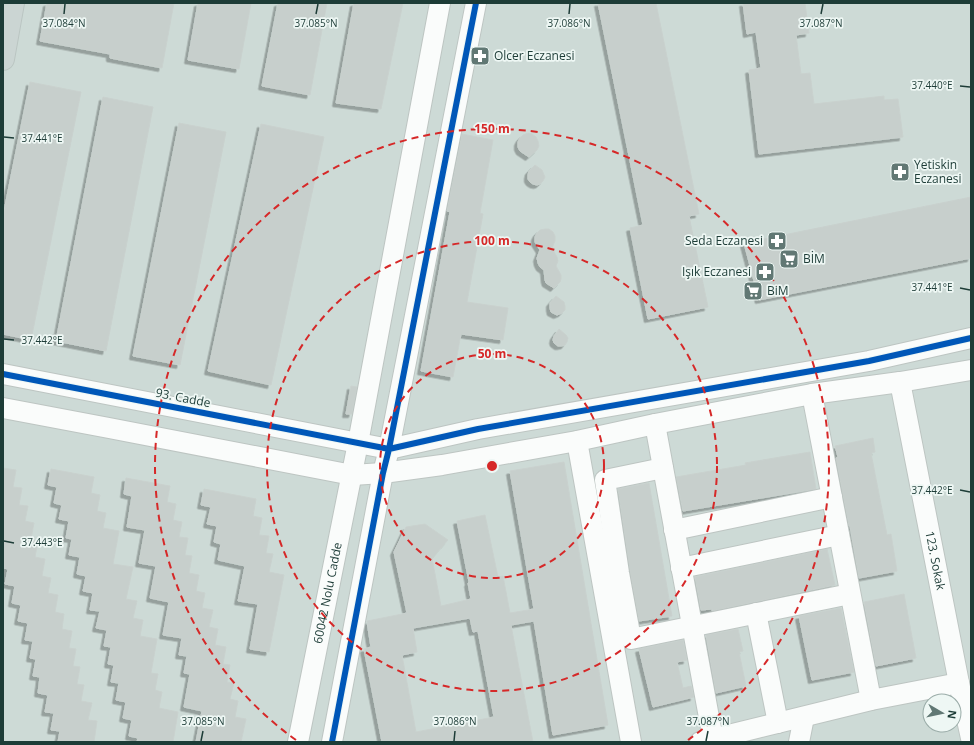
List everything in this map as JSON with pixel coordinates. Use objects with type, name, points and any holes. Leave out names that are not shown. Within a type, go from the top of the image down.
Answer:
[{"type":"main road","points":[[3,59],[13,3]]},
{"type":"street","name":"60042 Nolu Cadde","points":[[298,742],[358,443],[440,3]]},
{"type":"street","points":[[332,742],[383,473],[390,449],[476,3]]},
{"type":"street","points":[[390,449],[478,429],[869,360],[971,338]]},
{"type":"street","points":[[3,408],[352,474],[383,473],[442,465],[577,441],[654,424],[812,394],[900,382],[971,370]]},
{"type":"street","name":"93. Cadde","points":[[3,374],[390,449]]},
{"type":"street","name":"123. Sokak","points":[[900,382],[971,738]]},
{"type":"street","points":[[812,394],[871,700]]},
{"type":"street","points":[[654,424],[693,627],[707,740],[871,700],[959,683]]},
{"type":"street","points":[[577,441],[631,742]]},
{"type":"street","points":[[663,468],[605,480],[631,640],[850,594]]},
{"type":"street","points":[[674,530],[832,497]]},
{"type":"street","points":[[682,568],[839,535]]},
{"type":"street","points":[[756,613],[778,723]]},
{"type":"street","points":[[799,742],[804,717]]},
{"type":"shaded area","points":[[3,3],[971,3],[971,742],[3,742]]},
{"type":"building","points":[[47,3],[174,3],[162,68],[110,58],[110,54],[40,41]]},
{"type":"building","points":[[198,3],[251,3],[239,69],[188,60]]},
{"type":"building","points":[[278,3],[327,3],[310,95],[262,86]]},
{"type":"building","points":[[354,3],[403,3],[381,109],[336,103]]},
{"type":"building","points":[[598,3],[656,3],[699,214],[689,216],[708,307],[648,319],[630,228],[643,225]]},
{"type":"building","points":[[743,3],[805,3],[809,33],[796,35],[801,74],[810,73],[814,104],[884,96],[884,100],[898,99],[903,137],[759,154],[749,70],[761,68],[756,32],[747,34]]},
{"type":"building","points":[[30,82],[81,92],[31,340],[3,334],[3,216]]},
{"type":"building","points":[[103,97],[153,107],[106,351],[56,341]]},
{"type":"building","points":[[179,123],[226,132],[180,365],[133,356]]},
{"type":"building","points":[[261,124],[324,137],[271,385],[208,371]]},
{"type":"building","points":[[528,133],[536,137],[539,146],[537,150],[529,157],[520,151],[518,147],[520,138]]},
{"type":"building","points":[[462,134],[493,140],[480,213],[483,214],[467,302],[508,308],[503,340],[461,334],[453,377],[421,371],[450,212],[447,211]]},
{"type":"building","points":[[535,165],[542,170],[545,177],[540,184],[537,185],[530,182],[528,179],[529,171]]},
{"type":"building","points":[[971,197],[971,258],[759,300],[744,243]]},
{"type":"building","points":[[549,229],[555,236],[555,241],[552,248],[558,261],[556,266],[561,275],[560,282],[554,288],[546,283],[544,270],[540,267],[537,258],[540,250],[535,242],[535,237],[540,230]]},
{"type":"building","points":[[556,296],[564,302],[565,306],[565,310],[557,315],[551,312],[550,308],[550,303]]},
{"type":"building","points":[[559,329],[568,338],[565,345],[561,346],[554,343],[553,340]]},
{"type":"building","points":[[351,386],[357,387],[352,414],[346,414]]},
{"type":"building","points":[[873,438],[875,452],[871,453],[887,535],[891,534],[897,571],[859,578],[835,446]]},
{"type":"building","points":[[810,452],[816,489],[683,511],[676,477]]},
{"type":"building","points":[[564,462],[608,725],[553,735],[534,621],[511,625],[533,742],[382,742],[364,649],[371,647],[367,621],[407,613],[394,552],[406,527],[425,524],[448,540],[432,558],[441,606],[471,599],[457,521],[485,515],[498,577],[503,576],[510,613],[534,609],[510,471]],"holes":[[[470,618],[473,632],[478,631],[494,717],[416,732],[402,655],[417,652],[413,628]]]},
{"type":"building","points":[[3,468],[16,470],[13,487],[22,488],[19,505],[28,506],[25,521],[34,523],[31,539],[38,541],[35,557],[45,559],[42,576],[51,578],[48,593],[58,595],[55,612],[64,614],[62,629],[72,631],[69,648],[76,649],[73,666],[80,667],[77,684],[84,685],[81,701],[92,703],[88,720],[97,721],[94,742],[58,742],[60,731],[51,730],[54,713],[45,712],[48,695],[38,693],[40,677],[33,676],[36,659],[30,658],[33,641],[25,640],[28,623],[18,621],[21,605],[12,603],[15,586],[5,584],[8,569],[3,568]]},
{"type":"building","points":[[51,469],[94,477],[91,493],[100,495],[97,511],[106,513],[103,528],[119,531],[113,564],[133,567],[126,599],[137,601],[133,618],[143,620],[140,636],[157,639],[151,673],[158,674],[155,690],[162,692],[159,708],[178,712],[173,742],[137,742],[138,738],[129,736],[132,720],[123,718],[126,702],[116,700],[119,683],[111,682],[114,665],[108,664],[111,647],[104,646],[107,630],[96,628],[100,611],[90,610],[93,593],[83,591],[86,576],[77,574],[80,557],[69,555],[72,539],[66,538],[69,521],[59,519],[62,505],[54,503],[57,487],[48,485]]},
{"type":"building","points":[[126,478],[170,486],[167,502],[176,504],[173,520],[182,522],[179,537],[188,538],[185,555],[192,556],[189,573],[199,575],[196,591],[205,593],[202,608],[213,610],[209,627],[218,629],[215,645],[226,647],[223,664],[230,665],[227,682],[234,683],[230,699],[238,701],[235,717],[246,719],[241,742],[196,742],[202,711],[184,707],[190,674],[184,673],[187,656],[179,655],[182,638],[163,635],[169,602],[150,598],[156,566],[139,563],[145,530],[127,527],[132,496],[124,494]]},
{"type":"building","points":[[649,483],[672,616],[639,621],[618,489]]},
{"type":"building","points":[[204,489],[256,499],[253,516],[262,518],[259,535],[269,536],[266,553],[273,554],[269,572],[284,575],[269,652],[250,649],[258,604],[238,601],[245,566],[218,560],[221,544],[214,542],[217,526],[207,524],[211,507],[201,505]]},
{"type":"building","points":[[827,549],[835,585],[712,611],[712,609],[701,610],[695,577]]},
{"type":"building","points":[[904,594],[916,658],[876,666],[864,602]]},
{"type":"building","points":[[841,608],[854,672],[812,680],[799,616]]},
{"type":"building","points":[[738,629],[743,651],[739,652],[746,686],[716,693],[706,635]]},
{"type":"building","points":[[683,640],[687,660],[677,662],[683,688],[691,686],[694,697],[653,707],[639,649]]},
{"type":"cycle path","points":[[332,742],[383,473],[389,449],[476,3]]},
{"type":"cycle path","points":[[3,374],[389,449],[478,429],[869,361],[971,338]]},
{"type":"place","name":"Olcer Eczanesi","points":[[480,56]]},
{"type":"place","name":"Yetiskin Eczanesi","points":[[900,172]]},
{"type":"place","name":"Seda Eczanesi","points":[[777,241]]},
{"type":"place","name":"BİM","points":[[789,259]]},
{"type":"place","name":"Işık Eczanesi","points":[[765,272]]},
{"type":"place","name":"BiM","points":[[753,291]]}]
